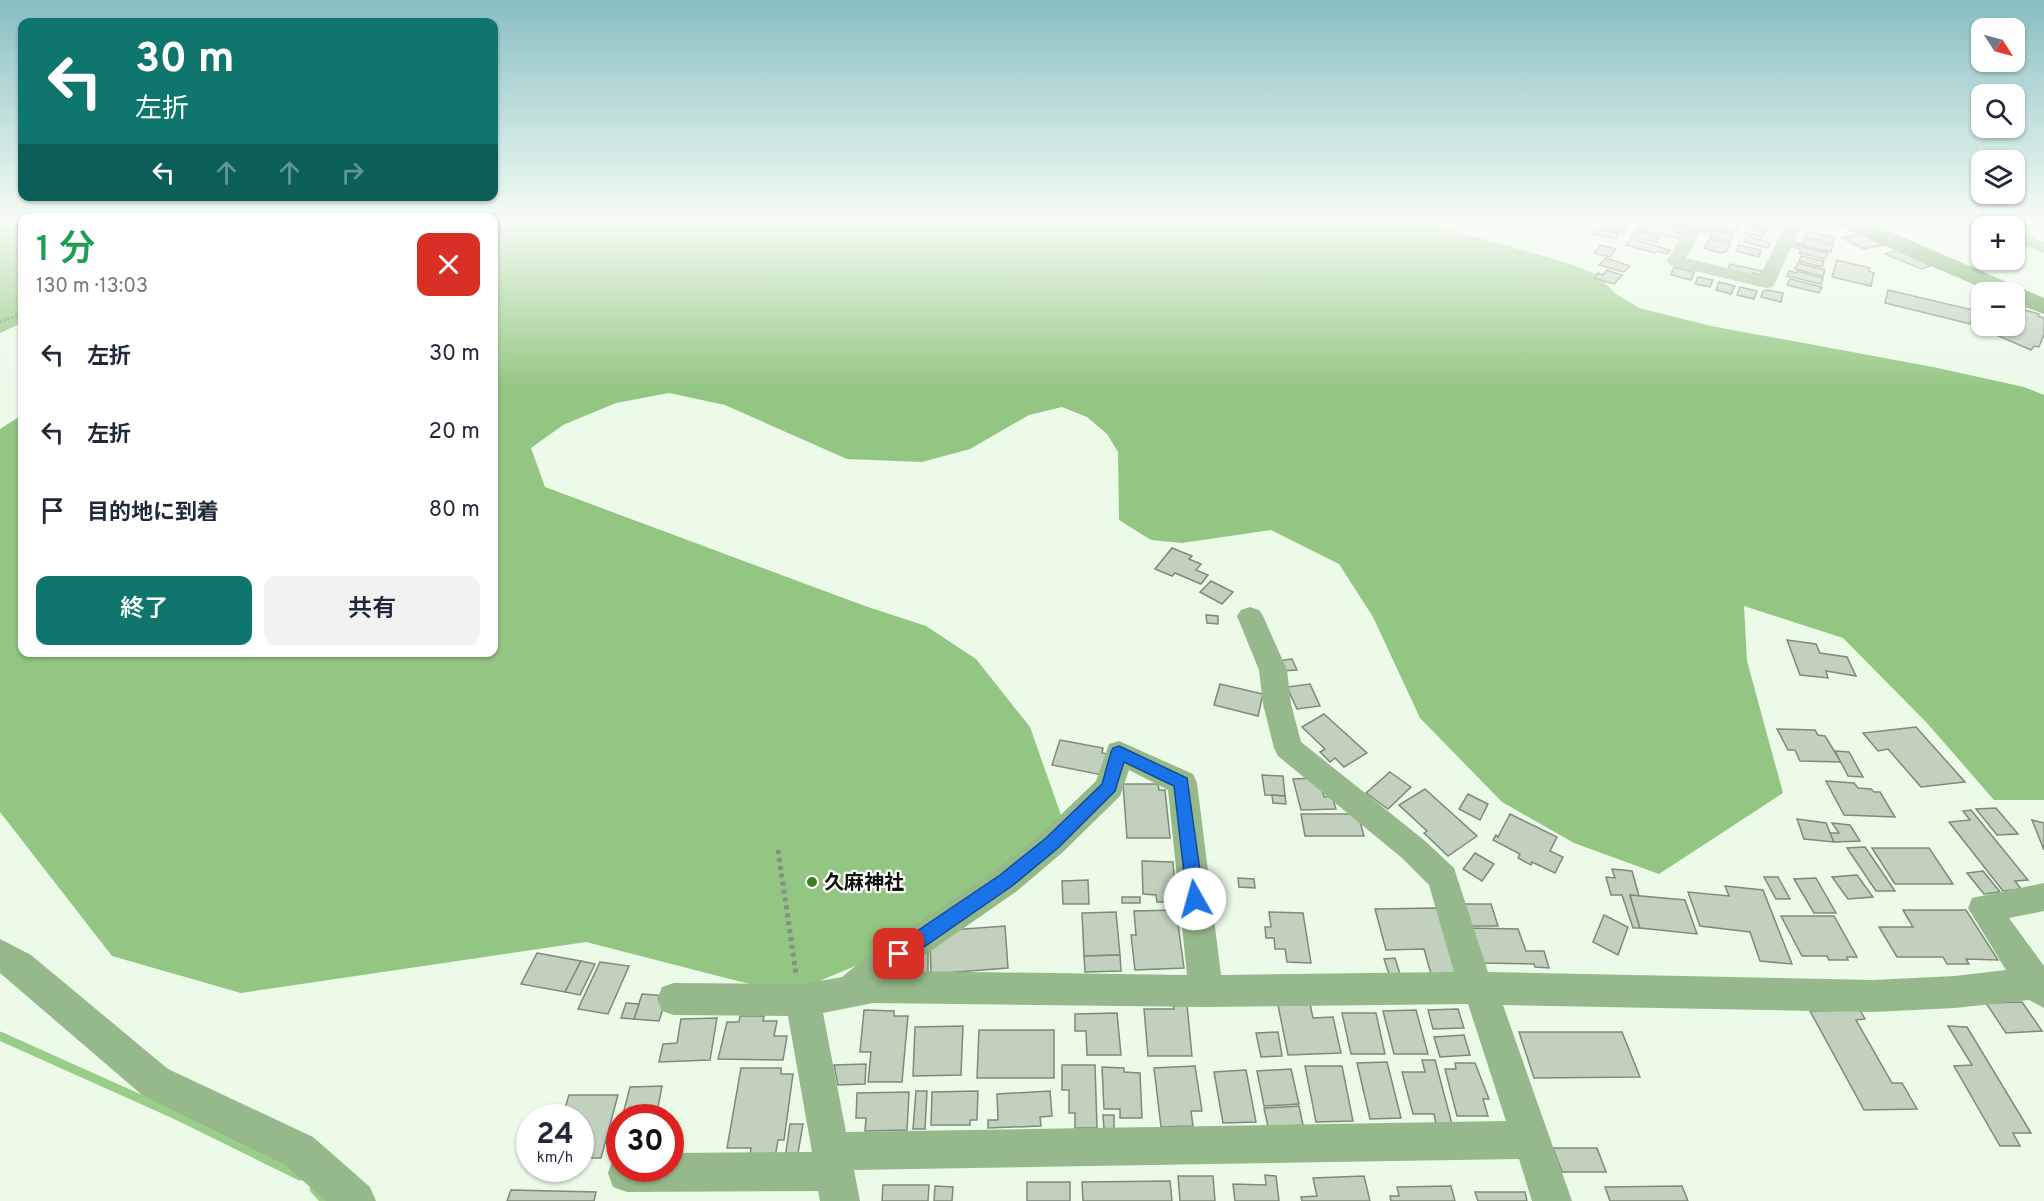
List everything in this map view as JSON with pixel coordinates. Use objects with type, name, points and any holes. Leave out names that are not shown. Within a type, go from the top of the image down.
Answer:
[{"type":"main road","points":[[2025,299],[2044,307]]},
{"type":"street","points":[[1742,277],[1766,283],[1769,277]]},
{"type":"street","points":[[1250,616],[1272,670],[1277,704],[1288,748],[1413,849],[1443,878],[1551,1201]]},
{"type":"street","points":[[850,991],[876,969],[1006,881],[1052,843],[1109,787],[1119,752],[1182,783],[1206,991]]},
{"type":"street","points":[[2040,988],[1984,908],[2044,897]]},
{"type":"street","points":[[0,954],[19,966],[155,1082],[298,1151],[356,1201]]},
{"type":"street","points":[[674,999],[802,1000],[873,987],[1206,991],[1478,988],[1873,996],[2040,988]]},
{"type":"street","points":[[802,1000],[836,1175]]},
{"type":"street","points":[[684,1174],[836,1175],[1531,1140]]},
{"type":"path","points":[[0,322],[18,315]]},
{"type":"path","points":[[778,850],[802,1000]]},
{"type":"green space","points":[[0,277],[18,277],[18,325],[0,333]]},
{"type":"green space","points":[[498,277],[1599,277],[1616,294],[1639,308],[1711,326],[1933,367],[2024,387],[2044,395],[2044,800],[1994,800],[1927,723],[1843,638],[1744,606],[1747,661],[1783,793],[1659,874],[1574,843],[1502,802],[1420,718],[1373,617],[1339,564],[1271,530],[1182,543],[1151,540],[1119,520],[1118,452],[1107,434],[1087,417],[1062,407],[1029,415],[970,449],[922,462],[847,459],[725,405],[669,393],[616,403],[563,425],[531,448],[545,487],[865,606],[926,626],[976,659],[1030,727],[1061,815],[1036,844],[879,956],[810,985],[765,988],[586,942],[241,993],[112,956],[0,812],[0,429],[18,418],[18,657],[498,657]]},
{"type":"building","points":[[1595,277],[1620,277],[1614,284]]},
{"type":"building","points":[[1698,277],[1713,280],[1710,287],[1695,284]]},
{"type":"building","points":[[1791,277],[1819,277],[1823,278],[1821,284]]},
{"type":"building","points":[[1832,277],[1873,277],[1871,286]]},
{"type":"building","points":[[1790,279],[1822,287],[1819,293],[1787,285]]},
{"type":"building","points":[[1719,282],[1735,286],[1731,294],[1716,290]]},
{"type":"building","points":[[1740,287],[1757,291],[1754,299],[1737,295]]},
{"type":"building","points":[[1888,290],[1971,310],[1971,322],[1970,324],[1885,303]]},
{"type":"building","points":[[1763,291],[1783,293],[1781,302],[1761,297]]},
{"type":"building","points":[[2025,310],[2044,318],[2044,334],[2039,347],[2034,346],[2031,350],[1999,336],[2025,336]]},
{"type":"building","points":[[1172,548],[1192,556],[1189,559],[1201,564],[1196,570],[1208,575],[1201,584],[1175,573],[1172,576],[1155,569]]},
{"type":"building","points":[[1211,581],[1233,592],[1222,604],[1200,592]]},
{"type":"building","points":[[1206,615],[1218,616],[1218,624],[1207,623]]},
{"type":"building","points":[[1787,640],[1816,644],[1820,653],[1847,657],[1856,676],[1826,671],[1828,678],[1800,675]]},
{"type":"building","points":[[1292,659],[1297,670],[1281,671],[1277,661]]},
{"type":"building","points":[[1220,684],[1263,694],[1258,716],[1214,705]]},
{"type":"building","points":[[1310,684],[1320,706],[1297,709],[1287,687]]},
{"type":"building","points":[[1324,714],[1367,753],[1344,767],[1335,758],[1330,762],[1320,752],[1325,749],[1302,727]]},
{"type":"building","points":[[1916,727],[1965,782],[1921,787],[1888,749],[1878,751],[1863,733]]},
{"type":"building","points":[[1777,729],[1815,730],[1818,735],[1825,736],[1841,762],[1800,761],[1795,750],[1788,750]]},
{"type":"building","points":[[1060,740],[1103,748],[1102,753],[1108,754],[1102,775],[1052,765]]},
{"type":"building","points":[[1835,751],[1849,752],[1863,777],[1848,776]]},
{"type":"building","points":[[1390,772],[1411,787],[1388,809],[1366,793]]},
{"type":"building","points":[[1262,775],[1283,776],[1285,796],[1265,795]]},
{"type":"building","points":[[1312,778],[1321,784],[1324,797],[1332,796],[1336,809],[1301,810],[1293,779]]},
{"type":"building","points":[[1826,781],[1854,783],[1858,788],[1880,792],[1895,817],[1844,815]]},
{"type":"building","points":[[1123,784],[1158,784],[1159,790],[1165,790],[1170,838],[1127,838]]},
{"type":"building","points":[[1425,789],[1477,836],[1448,856],[1424,833],[1427,831],[1399,805]]},
{"type":"building","points":[[1468,794],[1488,804],[1480,820],[1459,809]]},
{"type":"building","points":[[1272,795],[1285,796],[1286,804],[1273,803]]},
{"type":"building","points":[[1996,808],[2018,834],[1997,835],[1976,809]]},
{"type":"building","points":[[1971,810],[2028,880],[2015,881],[2021,889],[2003,891],[1949,822],[1970,820],[1963,811]]},
{"type":"building","points":[[1301,814],[1358,814],[1364,836],[1305,836]]},
{"type":"building","points":[[1510,814],[1557,837],[1550,851],[1563,857],[1555,873],[1532,862],[1531,865],[1518,858],[1520,854],[1493,840],[1496,835],[1498,837]]},
{"type":"building","points":[[1797,819],[1826,823],[1834,842],[1804,839]]},
{"type":"building","points":[[2032,820],[2044,823],[2044,850]]},
{"type":"building","points":[[1832,823],[1850,825],[1860,841],[1834,842],[1830,833],[1839,833]]},
{"type":"building","points":[[1865,847],[1895,891],[1876,891],[1847,848]]},
{"type":"building","points":[[1872,848],[1929,848],[1953,884],[1895,884]]},
{"type":"building","points":[[1475,853],[1494,864],[1482,881],[1463,869]]},
{"type":"building","points":[[1142,861],[1173,862],[1176,902],[1157,902],[1156,895],[1143,894]]},
{"type":"building","points":[[1612,869],[1632,871],[1639,896],[1630,895],[1640,928],[1633,928],[1622,895],[1611,895],[1606,877],[1615,878]]},
{"type":"building","points":[[1983,871],[2000,892],[1984,894],[1967,873]]},
{"type":"building","points":[[1857,875],[1873,897],[1848,899],[1832,877]]},
{"type":"building","points":[[1764,877],[1778,877],[1790,899],[1776,899]]},
{"type":"building","points":[[1238,878],[1254,879],[1255,888],[1239,887]]},
{"type":"building","points":[[1816,878],[1836,913],[1814,913],[1794,879]]},
{"type":"building","points":[[1088,880],[1089,904],[1063,904],[1062,881]]},
{"type":"building","points":[[1725,886],[1763,890],[1792,964],[1760,961],[1750,932],[1700,926],[1688,892],[1729,896]]},
{"type":"building","points":[[1630,895],[1685,900],[1697,934],[1640,928]]},
{"type":"building","points":[[1122,897],[1140,897],[1140,903],[1122,903]]},
{"type":"building","points":[[1460,904],[1491,904],[1498,926],[1467,926]]},
{"type":"building","points":[[1437,908],[1458,973],[1431,974],[1424,949],[1386,950],[1375,909]]},
{"type":"building","points":[[1176,910],[1184,968],[1135,970],[1131,935],[1136,935],[1134,911]]},
{"type":"building","points":[[1903,910],[1966,910],[1998,960],[1966,959],[1969,964],[1947,964],[1943,957],[1897,957],[1879,927],[1913,927]]},
{"type":"building","points":[[1116,912],[1120,955],[1084,956],[1082,913]]},
{"type":"building","points":[[1269,912],[1303,913],[1311,963],[1287,962],[1285,949],[1275,949],[1274,938],[1266,938],[1265,927],[1271,927]]},
{"type":"building","points":[[1604,915],[1628,927],[1618,955],[1593,942]]},
{"type":"building","points":[[1781,916],[1834,916],[1857,957],[1847,957],[1848,960],[1829,960],[1827,956],[1802,956]]},
{"type":"building","points":[[1005,926],[1008,968],[931,974],[930,942],[951,930]]},
{"type":"building","points":[[1468,928],[1518,929],[1526,951],[1544,951],[1549,968],[1535,967],[1534,964],[1478,963]]},
{"type":"building","points":[[928,950],[928,973],[911,975],[912,957]]},
{"type":"building","points":[[537,953],[581,961],[565,992],[521,984]]},
{"type":"building","points":[[1120,955],[1121,971],[1085,972],[1084,956]]},
{"type":"building","points":[[1395,958],[1400,974],[1389,974],[1384,959]]},
{"type":"building","points":[[581,961],[595,964],[580,995],[565,992]]},
{"type":"building","points":[[600,962],[629,966],[608,1014],[578,1009]]},
{"type":"building","points":[[642,994],[667,996],[659,1021],[634,1019]]},
{"type":"building","points":[[2022,1002],[2042,1031],[2006,1033],[1986,1003]]},
{"type":"building","points":[[626,1003],[639,1004],[634,1019],[621,1018]]},
{"type":"building","points":[[1310,1004],[1313,1018],[1333,1017],[1341,1053],[1288,1055],[1278,1005]]},
{"type":"building","points":[[1187,1005],[1192,1056],[1148,1056],[1144,1009],[1174,1009],[1173,1006]]},
{"type":"building","points":[[1458,1009],[1464,1028],[1433,1029],[1428,1010]]},
{"type":"building","points":[[864,1010],[894,1011],[894,1016],[908,1016],[902,1082],[868,1082],[871,1052],[860,1052]]},
{"type":"building","points":[[1416,1010],[1428,1054],[1394,1054],[1383,1011]]},
{"type":"building","points":[[1860,1010],[1865,1019],[1856,1020],[1892,1083],[1902,1083],[1917,1109],[1864,1110],[1810,1011]]},
{"type":"building","points":[[1117,1013],[1121,1055],[1087,1055],[1086,1031],[1075,1031],[1075,1014]]},
{"type":"building","points":[[1342,1013],[1376,1013],[1385,1054],[1351,1054]]},
{"type":"building","points":[[740,1016],[764,1016],[763,1021],[777,1021],[774,1036],[787,1036],[783,1060],[718,1059],[727,1022],[739,1022]]},
{"type":"building","points":[[717,1018],[710,1060],[659,1062],[663,1044],[677,1043],[681,1019]]},
{"type":"building","points":[[963,1026],[961,1075],[913,1076],[915,1027]]},
{"type":"building","points":[[1948,1026],[1967,1027],[2031,1133],[2013,1133],[2020,1146],[2000,1146],[1954,1066],[1972,1065]]},
{"type":"building","points":[[979,1030],[1054,1030],[1054,1078],[977,1078]]},
{"type":"building","points":[[1278,1032],[1282,1056],[1261,1057],[1256,1033]]},
{"type":"building","points":[[1519,1032],[1622,1032],[1640,1077],[1534,1078]]},
{"type":"building","points":[[1464,1035],[1470,1055],[1440,1057],[1434,1037]]},
{"type":"building","points":[[1422,1060],[1435,1060],[1452,1124],[1436,1124],[1434,1114],[1413,1114],[1402,1072],[1425,1072]]},
{"type":"building","points":[[1387,1062],[1401,1118],[1370,1119],[1357,1063]]},
{"type":"building","points":[[1455,1063],[1475,1063],[1489,1099],[1483,1099],[1488,1116],[1457,1116],[1445,1069],[1456,1069]]},
{"type":"building","points":[[866,1064],[865,1084],[838,1085],[834,1065]]},
{"type":"building","points":[[1062,1065],[1095,1065],[1097,1128],[1075,1128],[1075,1113],[1069,1113],[1069,1090],[1062,1090]]},
{"type":"building","points":[[1195,1066],[1202,1111],[1191,1111],[1193,1126],[1161,1127],[1154,1068]]},
{"type":"building","points":[[1305,1066],[1342,1066],[1353,1121],[1316,1122]]},
{"type":"building","points":[[1102,1067],[1124,1068],[1124,1072],[1140,1073],[1142,1118],[1120,1118],[1120,1109],[1104,1109]]},
{"type":"building","points":[[741,1068],[781,1068],[781,1074],[793,1074],[784,1140],[778,1140],[775,1158],[750,1158],[751,1148],[727,1148]]},
{"type":"building","points":[[1291,1069],[1299,1104],[1264,1106],[1257,1071]]},
{"type":"building","points":[[1246,1070],[1256,1122],[1223,1123],[1214,1072]]},
{"type":"building","points":[[662,1086],[659,1104],[626,1104],[630,1087]]},
{"type":"building","points":[[916,1091],[927,1091],[925,1129],[913,1129]]},
{"type":"building","points":[[978,1091],[977,1120],[970,1120],[970,1125],[931,1125],[932,1092]]},
{"type":"building","points":[[1050,1091],[1052,1116],[1040,1117],[1041,1126],[988,1128],[988,1120],[998,1120],[997,1094]]},
{"type":"building","points":[[909,1092],[907,1130],[865,1131],[866,1118],[856,1118],[857,1093]]},
{"type":"building","points":[[569,1095],[618,1095],[616,1104],[606,1104],[606,1139],[601,1158],[594,1158],[594,1104],[566,1104]]},
{"type":"building","points":[[1299,1106],[1303,1125],[1268,1127],[1264,1108]]},
{"type":"building","points":[[1103,1115],[1114,1115],[1114,1129],[1104,1129]]},
{"type":"building","points":[[790,1124],[803,1124],[797,1159],[785,1158]]},
{"type":"building","points":[[1553,1148],[1597,1148],[1606,1172],[1562,1172]]},
{"type":"building","points":[[1265,1175],[1276,1176],[1279,1201],[1235,1201],[1233,1184],[1266,1185]]},
{"type":"building","points":[[1178,1176],[1213,1176],[1215,1201],[1180,1201]]},
{"type":"building","points":[[1364,1176],[1370,1201],[1302,1201],[1301,1197],[1317,1196],[1313,1178]]},
{"type":"building","points":[[1170,1181],[1172,1201],[1083,1201],[1082,1182]]},
{"type":"building","points":[[1027,1182],[1070,1182],[1070,1201],[1027,1201]]},
{"type":"building","points":[[883,1185],[929,1185],[928,1201],[882,1201]]},
{"type":"building","points":[[935,1186],[953,1187],[952,1201],[934,1201]]},
{"type":"building","points":[[1451,1186],[1455,1201],[1391,1201],[1390,1196],[1399,1196],[1397,1187]]},
{"type":"building","points":[[1682,1186],[1688,1201],[1610,1201],[1605,1187]]},
{"type":"building","points":[[511,1190],[596,1192],[594,1201],[507,1201]]},
{"type":"building","points":[[1475,1192],[1525,1192],[1527,1201],[1478,1201]]},
{"type":"waterway","points":[[0,1036],[176,1115],[300,1176]]},
{"type":"waterway","points":[[314,1189],[325,1201]]},
{"type":"place","name":"久麻神社","points":[[812,882]]},
{"type":"route","points":[[899,954],[1006,881],[1052,843],[1109,787],[1119,752],[1182,783],[1195,899]]}]
